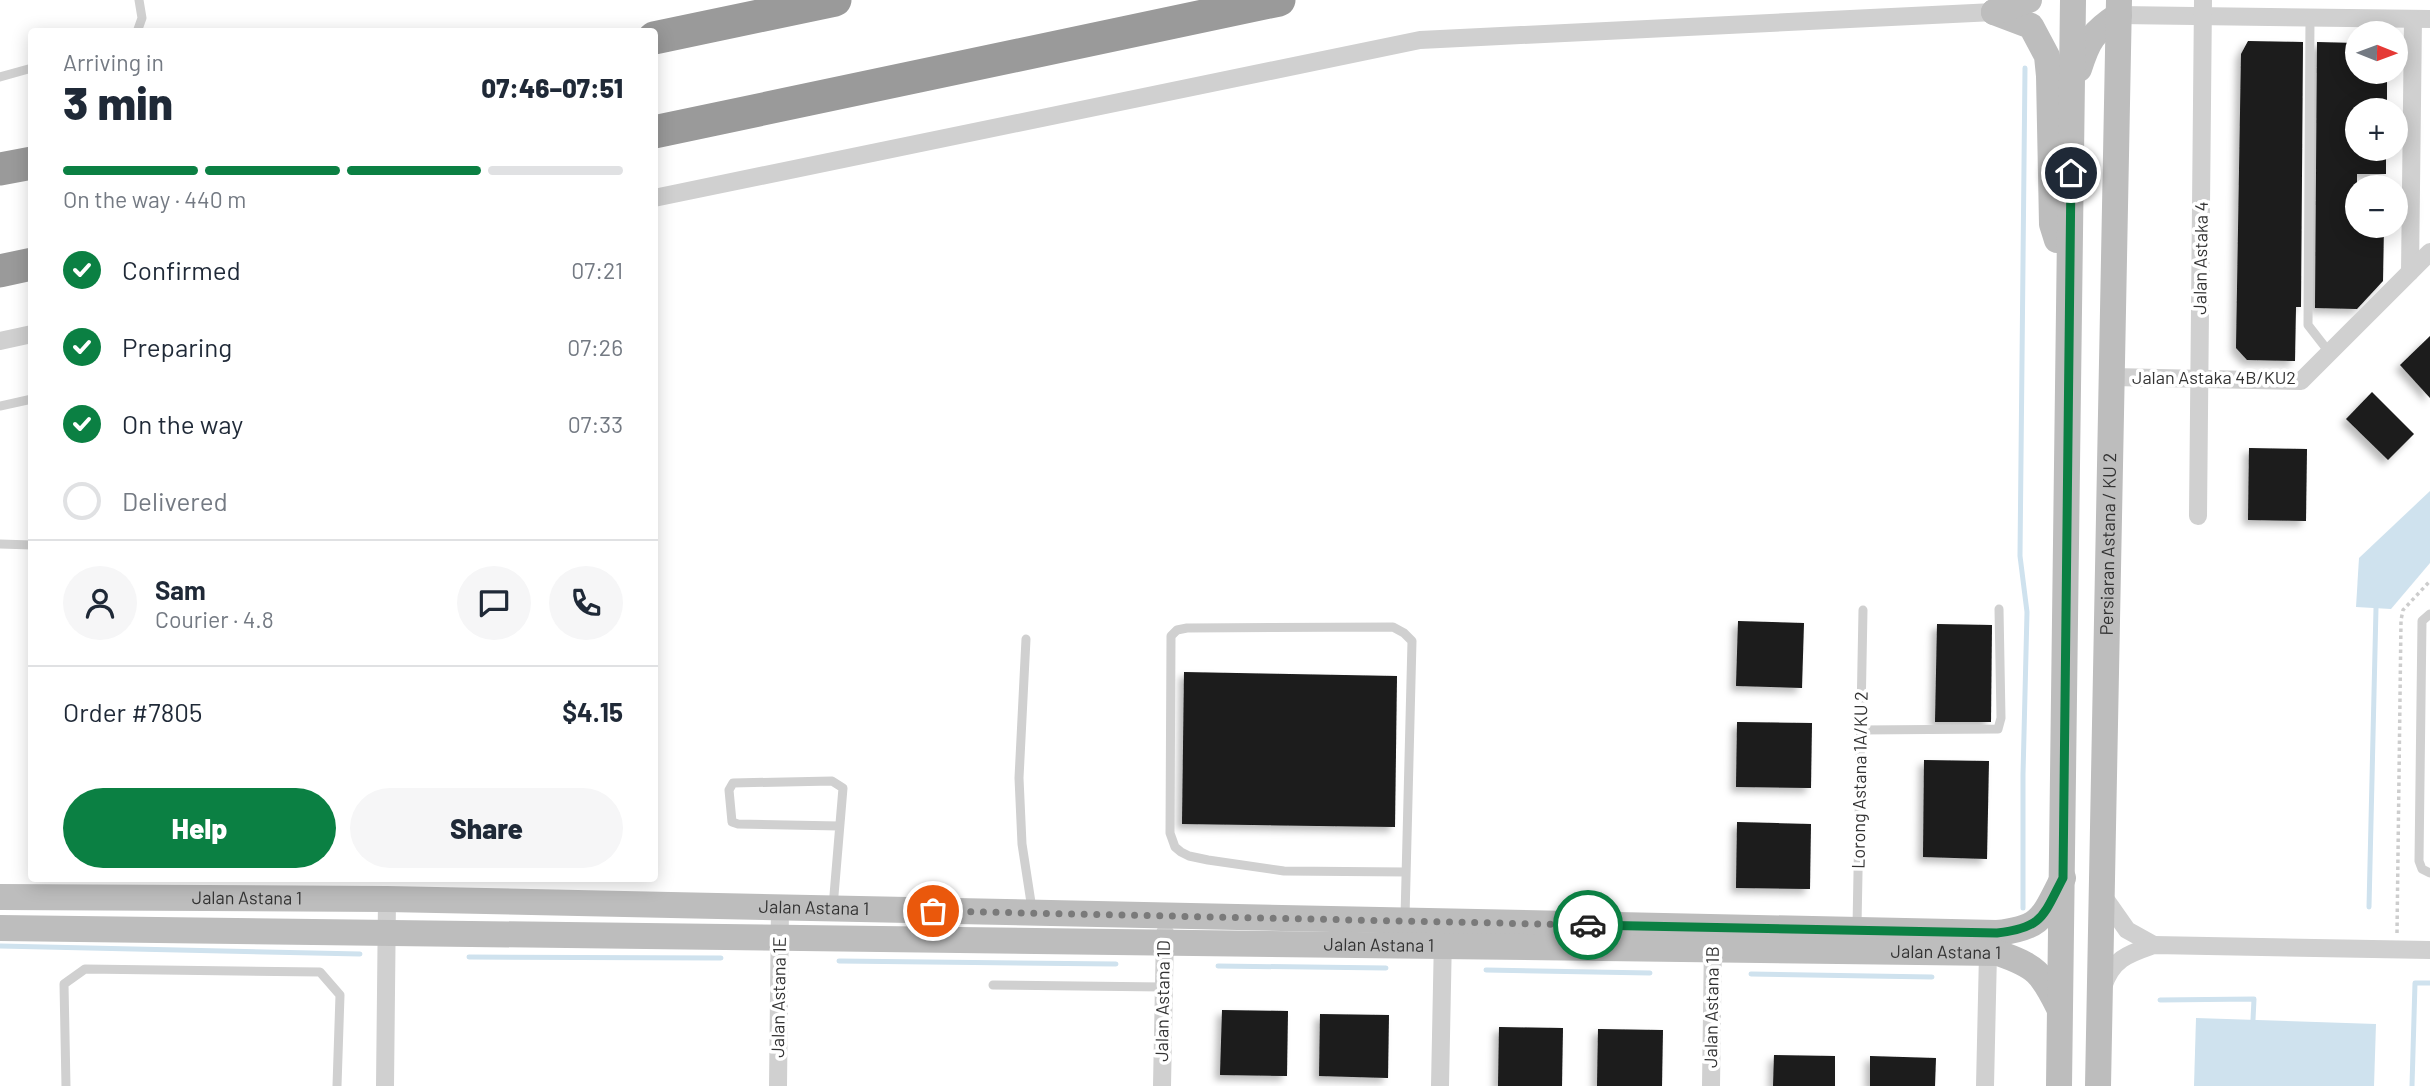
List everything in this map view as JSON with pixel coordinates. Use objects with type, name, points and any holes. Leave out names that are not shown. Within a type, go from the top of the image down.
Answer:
[{"type":"highway","points":[[658,37],[835,0]]},
{"type":"highway","points":[[658,131],[1279,0]]},
{"type":"highway","points":[[0,169],[28,164]]},
{"type":"highway","points":[[0,271],[28,265]]},
{"type":"street","points":[[658,197],[1420,40],[1994,12],[2029,0]]},
{"type":"street","points":[[2059,1086],[2073,0]]},
{"type":"street","points":[[2071,94],[2086,44],[2119,7],[2203,8],[2310,18],[2422,19],[2410,272]]},
{"type":"street","name":"Persiaran Astana / KU 2","points":[[2098,1086],[2119,7]]},
{"type":"street","name":"Jalan Astaka 4","points":[[2198,516],[2203,8]]},
{"type":"street","points":[[1994,12],[2031,26],[2047,55],[2052,224],[2069,279]]},
{"type":"street","name":"Jalan Astaka 4B/KU2","points":[[2113,377],[2301,381],[2430,252]]},
{"type":"street","points":[[0,341],[28,335]]},
{"type":"street","name":"Jalan Astana 1","points":[[1856,941],[2017,931],[2030,927],[2043,917],[2063,878]]},
{"type":"street","points":[[2101,892],[2126,930],[2154,944]]},
{"type":"street","name":"Jalan Astana 1","points":[[0,897],[387,899],[1405,920],[1443,934]]},
{"type":"street","points":[[385,1086],[387,899]]},
{"type":"street","name":"Jalan Astana 1E","points":[[778,1086],[780,907]]},
{"type":"street","name":"Jalan Astana 1D","points":[[1162,1086],[1165,915]]},
{"type":"street","name":"Jalan Astana 1","points":[[0,928],[1164,942],[1443,934],[1856,941],[1998,953],[2033,967],[2045,980],[2059,1008]]},
{"type":"street","points":[[1440,1086],[1443,934]]},
{"type":"street","name":"Jalan Astana 1B","points":[[1711,1086],[1713,938]]},
{"type":"street","points":[[2099,1008],[2103,985],[2110,970],[2130,953],[2154,944],[2430,950]]},
{"type":"street","points":[[1985,1086],[1988,953]]},
{"type":"lane","points":[[139,0],[142,18],[139,28]]},
{"type":"lane","points":[[2310,18],[2308,325],[2329,352]]},
{"type":"lane","points":[[0,77],[28,69]]},
{"type":"lane","points":[[0,406],[28,400]]},
{"type":"lane","points":[[0,544],[28,545]]},
{"type":"lane","points":[[1861,730],[1998,729],[2001,718],[1999,609]]},
{"type":"lane","name":"Lorong Astana 1A/KU 2","points":[[1856,941],[1863,610]]},
{"type":"lane","points":[[2430,614],[2422,621],[2419,861],[2422,869],[2430,873]]},
{"type":"lane","points":[[1405,920],[1412,641],[1405,633],[1393,627],[1177,630],[1171,636],[1170,833],[1175,847],[1189,856],[1284,871],[1406,872]]},
{"type":"lane","points":[[1026,639],[1019,778],[1022,844],[1033,913]]},
{"type":"lane","points":[[833,908],[843,788],[832,781],[733,783],[729,790],[732,822],[738,824],[839,826]]},
{"type":"lane","points":[[66,1086],[64,984],[85,969],[320,972],[340,995],[337,1086]]},
{"type":"lane","points":[[993,985],[1163,987]]},
{"type":"path","points":[[2397,949],[2401,620],[2403,610],[2430,581]]},
{"type":"water","points":[[2430,491],[2430,563],[2391,609],[2356,607],[2359,558]]},
{"type":"water","points":[[2196,1018],[2376,1024],[2374,1086],[2194,1086]]},
{"type":"building","points":[[2248,41],[2303,42],[2301,307],[2296,307],[2295,361],[2247,360],[2236,348],[2241,54]]},
{"type":"building","points":[[2317,42],[2345,43],[2345,84],[2387,84],[2387,98],[2345,98],[2345,161],[2386,161],[2386,174],[2345,175],[2345,238],[2384,238],[2383,281],[2357,309],[2315,308]]},
{"type":"building","points":[[2430,336],[2430,398],[2400,365]]},
{"type":"building","points":[[2372,392],[2414,434],[2388,460],[2346,419]]},
{"type":"building","points":[[2249,448],[2307,449],[2306,521],[2248,520]]},
{"type":"building","points":[[1738,621],[1804,623],[1802,688],[1736,686]]},
{"type":"building","points":[[1937,624],[1992,625],[1991,722],[1935,722]]},
{"type":"building","points":[[1184,672],[1397,676],[1395,827],[1182,824]]},
{"type":"building","points":[[1737,722],[1812,723],[1811,788],[1736,787]]},
{"type":"building","points":[[1924,760],[1989,761],[1987,859],[1923,857]]},
{"type":"building","points":[[1737,822],[1811,824],[1810,889],[1736,888]]},
{"type":"building","points":[[1222,1010],[1288,1011],[1287,1076],[1220,1075]]},
{"type":"building","points":[[1320,1014],[1389,1015],[1388,1078],[1319,1076]]},
{"type":"building","points":[[1499,1027],[1563,1028],[1562,1086],[1498,1086]]},
{"type":"building","points":[[1598,1029],[1663,1030],[1662,1086],[1597,1086]]},
{"type":"building","points":[[1774,1055],[1835,1056],[1835,1086],[1773,1086]]},
{"type":"building","points":[[1870,1056],[1936,1058],[1935,1086],[1870,1086]]},
{"type":"waterway","points":[[2023,908],[2027,612],[2020,556],[2025,68]]},
{"type":"waterway","points":[[2369,907],[2376,608]]},
{"type":"waterway","points":[[0,946],[360,954]]},
{"type":"waterway","points":[[469,957],[721,958]]},
{"type":"waterway","points":[[839,961],[1116,964]]},
{"type":"waterway","points":[[1218,966],[1386,968]]},
{"type":"waterway","points":[[1486,970],[1650,973]]},
{"type":"waterway","points":[[1751,974],[1932,977]]},
{"type":"waterway","points":[[2412,1086],[2415,983],[2430,983]]},
{"type":"waterway","points":[[2160,1000],[2254,999],[2253,1020]]},
{"type":"way so far","points":[[933,911],[1588,925]]},
{"type":"route","points":[[1588,925],[1997,933],[2030,927],[2043,917],[2063,878],[2071,173]]}]
